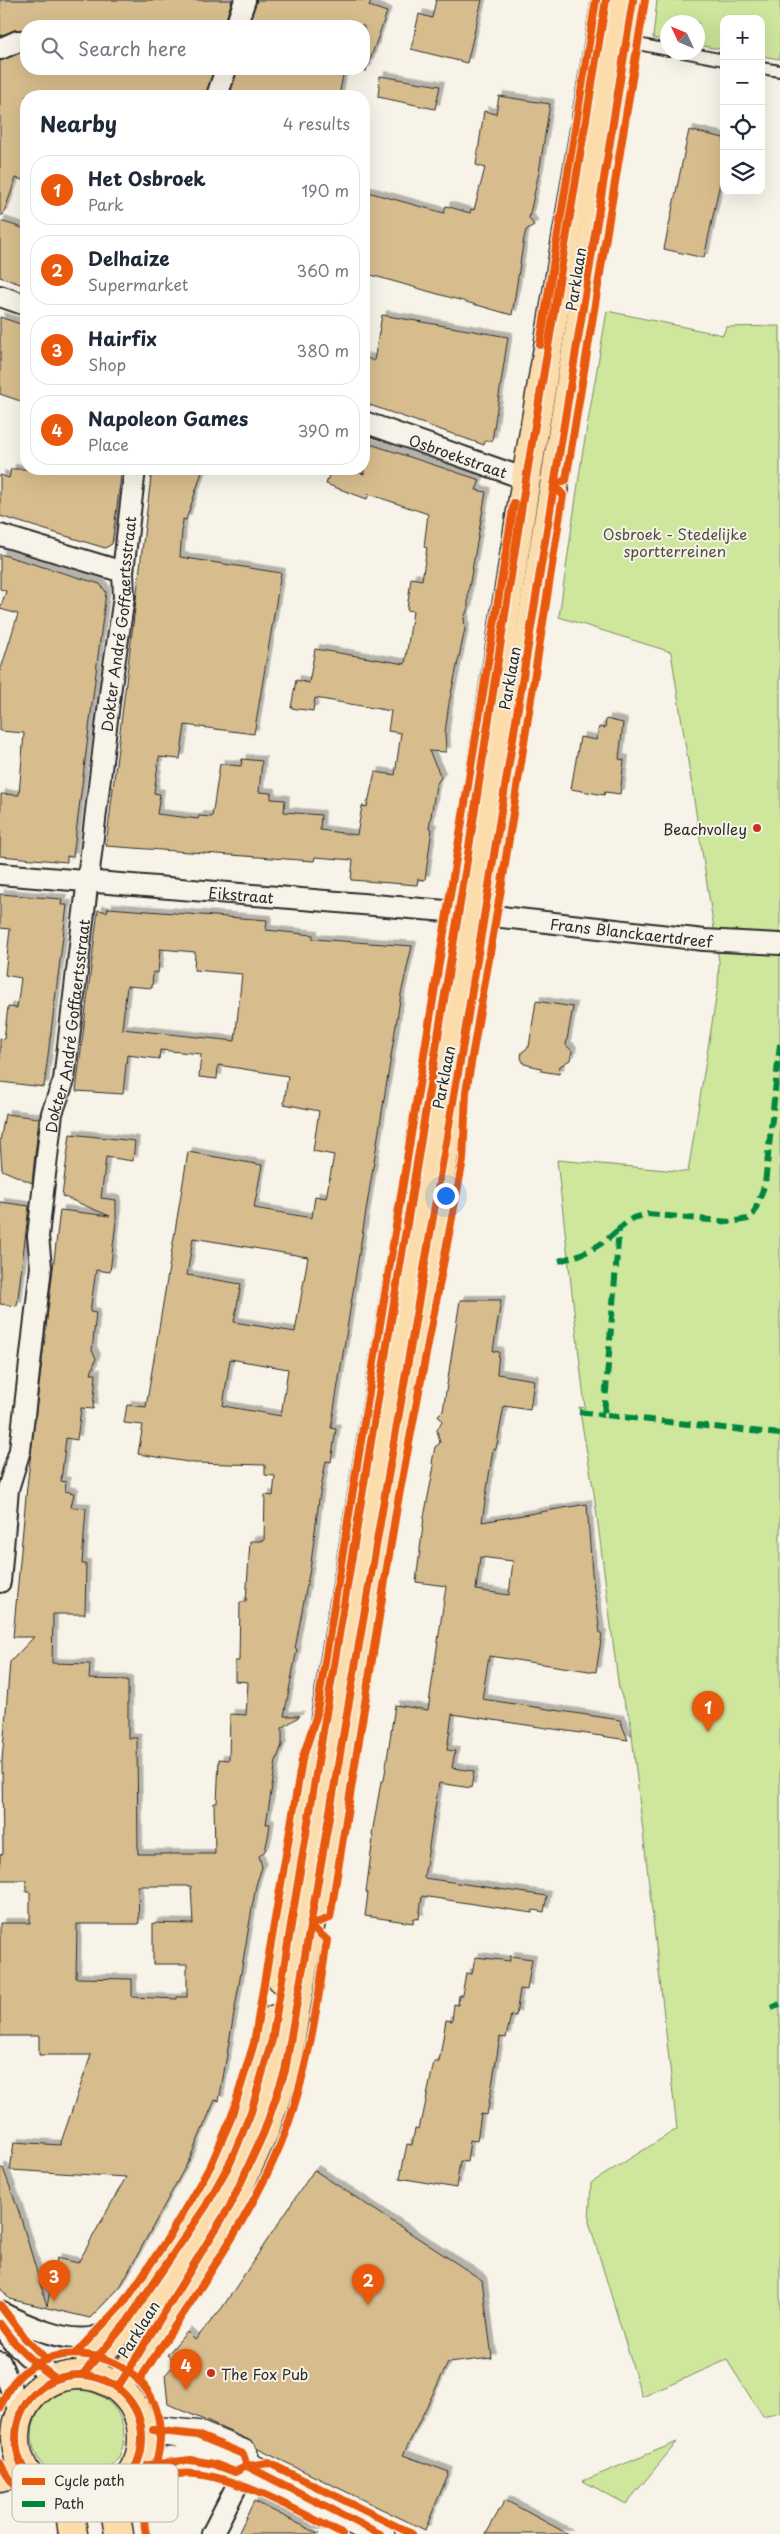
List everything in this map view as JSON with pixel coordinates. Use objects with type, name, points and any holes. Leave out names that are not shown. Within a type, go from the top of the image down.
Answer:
[{"type":"main road","name":"Parklaan","points":[[118,2386],[230,2206],[264,2132],[285,2071],[467,1021],[471,914],[526,479],[606,0]]},
{"type":"main road","name":"Parklaan","points":[[84,2374],[127,2322],[206,2206],[231,2161],[251,2112],[272,2040],[634,0]]},
{"type":"main road","points":[[16,2464],[18,2457],[12,2431],[32,2395],[55,2378],[84,2374],[104,2378],[118,2386],[136,2409],[142,2425],[142,2446],[136,2464]]},
{"type":"main road","points":[[142,2425],[157,2431],[188,2433],[207,2438],[243,2454],[247,2466],[380,2534]]},
{"type":"main road","points":[[147,2464],[191,2460],[214,2464],[235,2472],[247,2466]]},
{"type":"street","points":[[238,20],[245,0]]},
{"type":"street","points":[[0,49],[20,42]]},
{"type":"street","points":[[219,90],[224,75]]},
{"type":"street","points":[[0,296],[20,303]]},
{"type":"street","name":"Osbroekstraat","points":[[370,424],[526,479]]},
{"type":"street","name":"Dokter André Goffaertsstraat","points":[[0,1582],[8,1489],[20,1450],[40,1277],[38,1236],[52,1113],[64,1080],[111,686],[124,596],[123,572],[134,475]]},
{"type":"street","points":[[0,535],[123,572]]},
{"type":"street","name":"Eikstraat","points":[[0,874],[471,914]]},
{"type":"street","name":"Frans Blanckaertdreef","points":[[471,914],[704,940],[780,944]]},
{"type":"street","points":[[0,2312],[35,2328],[90,2338],[111,2331],[127,2322]]},
{"type":"street","points":[[0,2324],[24,2354],[55,2378]]},
{"type":"street","points":[[0,2362],[12,2431]]},
{"type":"street","points":[[212,2534],[247,2466]]},
{"type":"lane","points":[[627,42],[660,48]]},
{"type":"lane","points":[[705,56],[720,59]]},
{"type":"lane","points":[[765,69],[780,71]]},
{"type":"green space","points":[[657,0],[780,0],[780,59],[765,57],[765,15],[720,15],[720,49],[705,46],[705,15],[660,15],[660,40],[653,38]]},
{"type":"green space","name":"Osbroek - Stedelijke sportterreinen","points":[[607,311],[723,335],[726,327],[780,326],[780,2413],[763,2417],[727,2360],[642,2397],[589,2222],[591,2183],[677,2129],[630,1718],[619,1689],[594,1493],[579,1407],[585,1408],[557,1160],[688,1172],[718,986],[719,961],[671,652],[559,617],[582,456]]},
{"type":"green space","points":[[78,2390],[96,2393],[111,2403],[121,2418],[124,2436],[121,2454],[115,2464],[41,2464],[35,2454],[32,2436],[35,2418],[45,2403],[60,2393]]},
{"type":"green space","points":[[677,2442],[626,2504],[583,2481]]},
{"type":"building","points":[[0,0],[232,0],[226,20],[20,20],[20,30],[14,30],[0,36]]},
{"type":"building","points":[[257,0],[371,0],[369,6],[387,12],[370,60],[370,20],[250,20]]},
{"type":"building","points":[[436,0],[482,0],[467,63],[411,49],[419,14],[432,18]]},
{"type":"building","points":[[20,53],[20,75],[212,75],[207,90],[20,90],[20,179],[16,178],[3,215],[0,215],[0,61]]},
{"type":"building","points":[[236,75],[343,75],[340,90],[231,90]]},
{"type":"building","points":[[380,76],[440,86],[435,109],[378,97]]},
{"type":"building","points":[[499,96],[550,104],[539,172],[529,218],[534,225],[526,230],[524,238],[512,315],[370,275],[370,193],[444,213],[446,206],[470,213],[471,209],[474,210],[485,168],[476,165],[484,111],[496,114]]},
{"type":"building","points":[[689,130],[720,137],[720,183],[704,258],[664,249]]},
{"type":"building","points":[[0,221],[20,227],[20,284],[0,277]]},
{"type":"building","points":[[382,315],[508,337],[492,441],[485,441],[484,445],[370,405],[370,359],[374,361]]},
{"type":"building","points":[[0,317],[20,324],[20,401],[0,394]]},
{"type":"building","points":[[370,444],[480,480],[476,490],[486,492],[468,593],[468,608],[464,618],[465,629],[449,703],[445,733],[446,752],[429,751],[441,777],[436,785],[429,828],[432,829],[425,880],[418,879],[417,885],[351,880],[353,860],[315,857],[314,861],[106,846],[151,475],[201,475],[186,520],[183,519],[180,557],[281,573],[254,734],[185,725],[180,759],[159,757],[154,793],[160,794],[157,814],[198,819],[199,816],[212,817],[220,764],[241,766],[242,759],[262,761],[259,792],[271,793],[271,799],[285,800],[284,812],[321,815],[320,830],[357,835],[362,806],[367,807],[375,772],[395,775],[401,733],[388,731],[391,711],[315,698],[313,711],[291,708],[296,680],[309,683],[315,649],[405,664],[413,611],[407,610],[411,578],[422,580],[427,548],[424,547],[428,514],[369,494],[367,499],[326,484],[329,475],[370,475]]},
{"type":"building","points":[[11,469],[20,469],[20,475],[121,475],[112,544],[105,548],[0,516],[0,475],[9,478]]},
{"type":"building","points":[[0,554],[100,584],[106,592],[73,857],[67,856],[67,862],[0,856],[1,794],[19,795],[24,733],[0,731],[0,672],[18,614],[0,609],[6,591],[0,589]]},
{"type":"building","points":[[606,719],[623,723],[619,759],[624,760],[620,794],[605,792],[604,795],[571,789],[580,737],[596,740],[599,727],[605,728]]},
{"type":"building","points":[[0,894],[62,899],[61,905],[67,905],[44,1087],[0,1082],[0,1038],[4,1039],[8,1007],[17,1008],[21,978],[5,975],[10,929],[0,928]]},
{"type":"building","points":[[108,908],[267,920],[266,930],[313,935],[313,939],[412,946],[401,994],[331,1428],[336,1429],[331,1462],[326,1461],[311,1563],[295,1649],[297,1649],[284,1716],[300,1716],[282,1728],[282,1745],[276,1761],[266,1824],[270,1824],[268,1837],[265,1851],[259,1856],[262,1867],[256,1885],[219,2101],[215,2100],[189,2160],[120,2287],[90,2318],[9,2299],[0,2286],[0,2168],[3,2168],[19,2212],[47,2306],[57,2258],[78,2263],[126,2177],[10,2170],[14,2142],[60,2145],[91,2055],[39,2055],[39,2036],[0,2036],[0,1923],[30,1923],[30,1892],[26,1892],[26,1880],[0,1880],[0,1855],[3,1854],[2,1761],[10,1662],[34,1637],[13,1637],[27,1486],[60,1210],[110,1216],[62,1196],[70,1134],[135,1141],[133,1161],[106,1157],[101,1198],[116,1200],[116,1221],[110,1272],[96,1270],[90,1312],[96,1313],[92,1351],[96,1358],[91,1374],[96,1374],[93,1409],[81,1408],[77,1440],[66,1438],[61,1481],[66,1482],[65,1491],[74,1493],[71,1507],[86,1508],[82,1564],[86,1564],[85,1614],[53,1614],[52,1663],[90,1664],[89,1679],[128,1680],[128,1738],[137,1738],[138,1854],[215,1854],[214,1803],[217,1803],[219,1759],[229,1760],[230,1714],[246,1715],[248,1682],[235,1681],[235,1661],[239,1661],[240,1602],[246,1602],[250,1541],[264,1541],[265,1495],[273,1496],[275,1476],[265,1475],[265,1465],[194,1463],[138,1454],[143,1425],[124,1423],[127,1405],[146,1407],[188,1152],[262,1165],[254,1208],[312,1218],[315,1196],[326,1198],[334,1155],[313,1151],[319,1111],[284,1104],[288,1076],[218,1065],[217,1079],[199,1077],[201,1054],[160,1050],[159,1059],[127,1055],[123,1094],[76,1091],[98,910],[107,912]],"holes":[[[160,949],[195,952],[194,970],[242,974],[235,1041],[122,1029],[127,986],[152,988],[153,972],[158,973]],[[193,1238],[308,1257],[295,1332],[234,1322],[241,1284],[187,1275]],[[230,1359],[288,1369],[281,1416],[223,1406]],[[138,1886],[191,1886],[193,1924],[153,1923],[153,1964],[187,1964],[187,1997],[177,1997],[177,1999],[132,1997],[132,1979],[76,1978],[77,1924],[139,1924]]]},
{"type":"building","points":[[536,1001],[573,1007],[566,1045],[572,1051],[570,1060],[560,1066],[559,1074],[541,1071],[541,1068],[524,1064],[521,1058],[522,1052],[529,1047]]},
{"type":"building","points":[[5,1114],[39,1118],[32,1183],[2,1170],[0,1141]]},
{"type":"building","points":[[0,1202],[29,1206],[17,1306],[0,1304]]},
{"type":"building","points":[[460,1300],[501,1300],[493,1351],[499,1352],[497,1374],[534,1380],[530,1410],[504,1406],[496,1449],[493,1449],[482,1522],[587,1504],[592,1573],[600,1633],[602,1634],[596,1672],[489,1656],[482,1699],[620,1720],[628,1740],[452,1714],[447,1750],[455,1751],[452,1768],[474,1771],[471,1788],[439,1783],[424,1878],[547,1896],[544,1912],[533,1910],[532,1913],[422,1896],[419,1919],[414,1918],[413,1923],[365,1916],[368,1893],[366,1892],[372,1834],[381,1782],[384,1780],[395,1705],[428,1710],[446,1586],[416,1582],[424,1517],[434,1466],[432,1463],[435,1447],[440,1443],[437,1430],[442,1421],[438,1415],[443,1411]],"holes":[[[480,1557],[513,1561],[509,1595],[476,1590]]]},
{"type":"building","points":[[510,1956],[532,1959],[527,1990],[520,1989],[516,2016],[511,2015],[506,2038],[500,2037],[487,2115],[481,2114],[477,2141],[470,2140],[467,2162],[460,2161],[456,2188],[400,2178],[407,2144],[412,2145],[415,2128],[418,2129],[420,2120],[422,2120],[434,2062],[439,2062],[446,2020],[452,2021],[454,2004],[458,2005],[459,1995],[462,1995],[466,1973],[472,1974],[475,1957],[510,1961]]},
{"type":"building","points":[[314,2170],[482,2280],[492,2358],[448,2363],[403,2455],[449,2472],[425,2530],[258,2449],[249,2440],[168,2404],[165,2375],[176,2363],[167,2355],[187,2332],[195,2340],[222,2308]]},
{"type":"building","points":[[505,2500],[568,2534],[486,2534]]},
{"type":"building","points":[[254,2501],[319,2534],[238,2534]]},
{"type":"marked path","points":[[780,1044],[765,1184],[754,1213],[748,1219],[730,1222],[648,1214],[633,1218],[619,1229],[604,1415],[780,1434]]},
{"type":"marked path","points":[[559,1261],[591,1250],[619,1229]]},
{"type":"marked path","points":[[579,1412],[604,1415]]},
{"type":"marked path","points":[[772,2008],[780,2004]]},
{"type":"cycle path","points":[[540,345],[596,0]]},
{"type":"cycle path","points":[[83,2374],[127,2322],[206,2206],[231,2161],[251,2112],[272,2040],[465,873],[526,479],[606,0]]},
{"type":"cycle path","points":[[118,2387],[230,2206],[264,2132],[285,2071],[467,1021],[633,0]]},
{"type":"cycle path","points":[[139,2381],[234,2235],[267,2174],[281,2143],[298,2094],[310,2043],[327,1940],[310,1925],[330,1918],[397,1506],[463,1160],[466,1092],[502,883],[563,495],[554,485],[566,480],[645,0]]},
{"type":"cycle path","points":[[75,2354],[126,2300],[168,2238],[211,2165],[230,2121],[254,2043],[302,1760],[316,1717],[514,503]]},
{"type":"cycle path","points":[[0,2305],[25,2338],[47,2360]]},
{"type":"cycle path","points":[[0,2324],[25,2354],[55,2378]]},
{"type":"cycle path","points":[[0,2409],[14,2382],[36,2364],[61,2355],[89,2355],[115,2363],[137,2379],[153,2402],[160,2432],[154,2464]]},
{"type":"cycle path","points":[[21,2464],[16,2438],[20,2414],[34,2393],[55,2379],[67,2376],[91,2376],[103,2379],[124,2393],[138,2414],[142,2438]]},
{"type":"cycle path","points":[[153,2430],[197,2435],[243,2454],[247,2466],[380,2534]]},
{"type":"cycle path","points":[[137,2464],[142,2438]]},
{"type":"cycle path","points":[[157,2464],[191,2460],[214,2464],[235,2472],[247,2466],[269,2463],[412,2534]]},
{"type":"cycle path","points":[[0,2463],[12,2480]]},
{"type":"cycle path","points":[[178,2475],[211,2476],[241,2485],[342,2534]]},
{"type":"cycle path","points":[[144,2522],[146,2534]]},
{"type":"place","name":"Beachvolley","points":[[757,828]]},
{"type":"place","name":"Het Osbroek","points":[[708,1732]]},
{"type":"place","name":"Hairfix","points":[[54,2301]]},
{"type":"place","name":"Delhaize","points":[[368,2305]]},
{"type":"place","name":"The Fox Pub","points":[[211,2373]]},
{"type":"place","name":"Napoleon Games","points":[[186,2390]]}]
